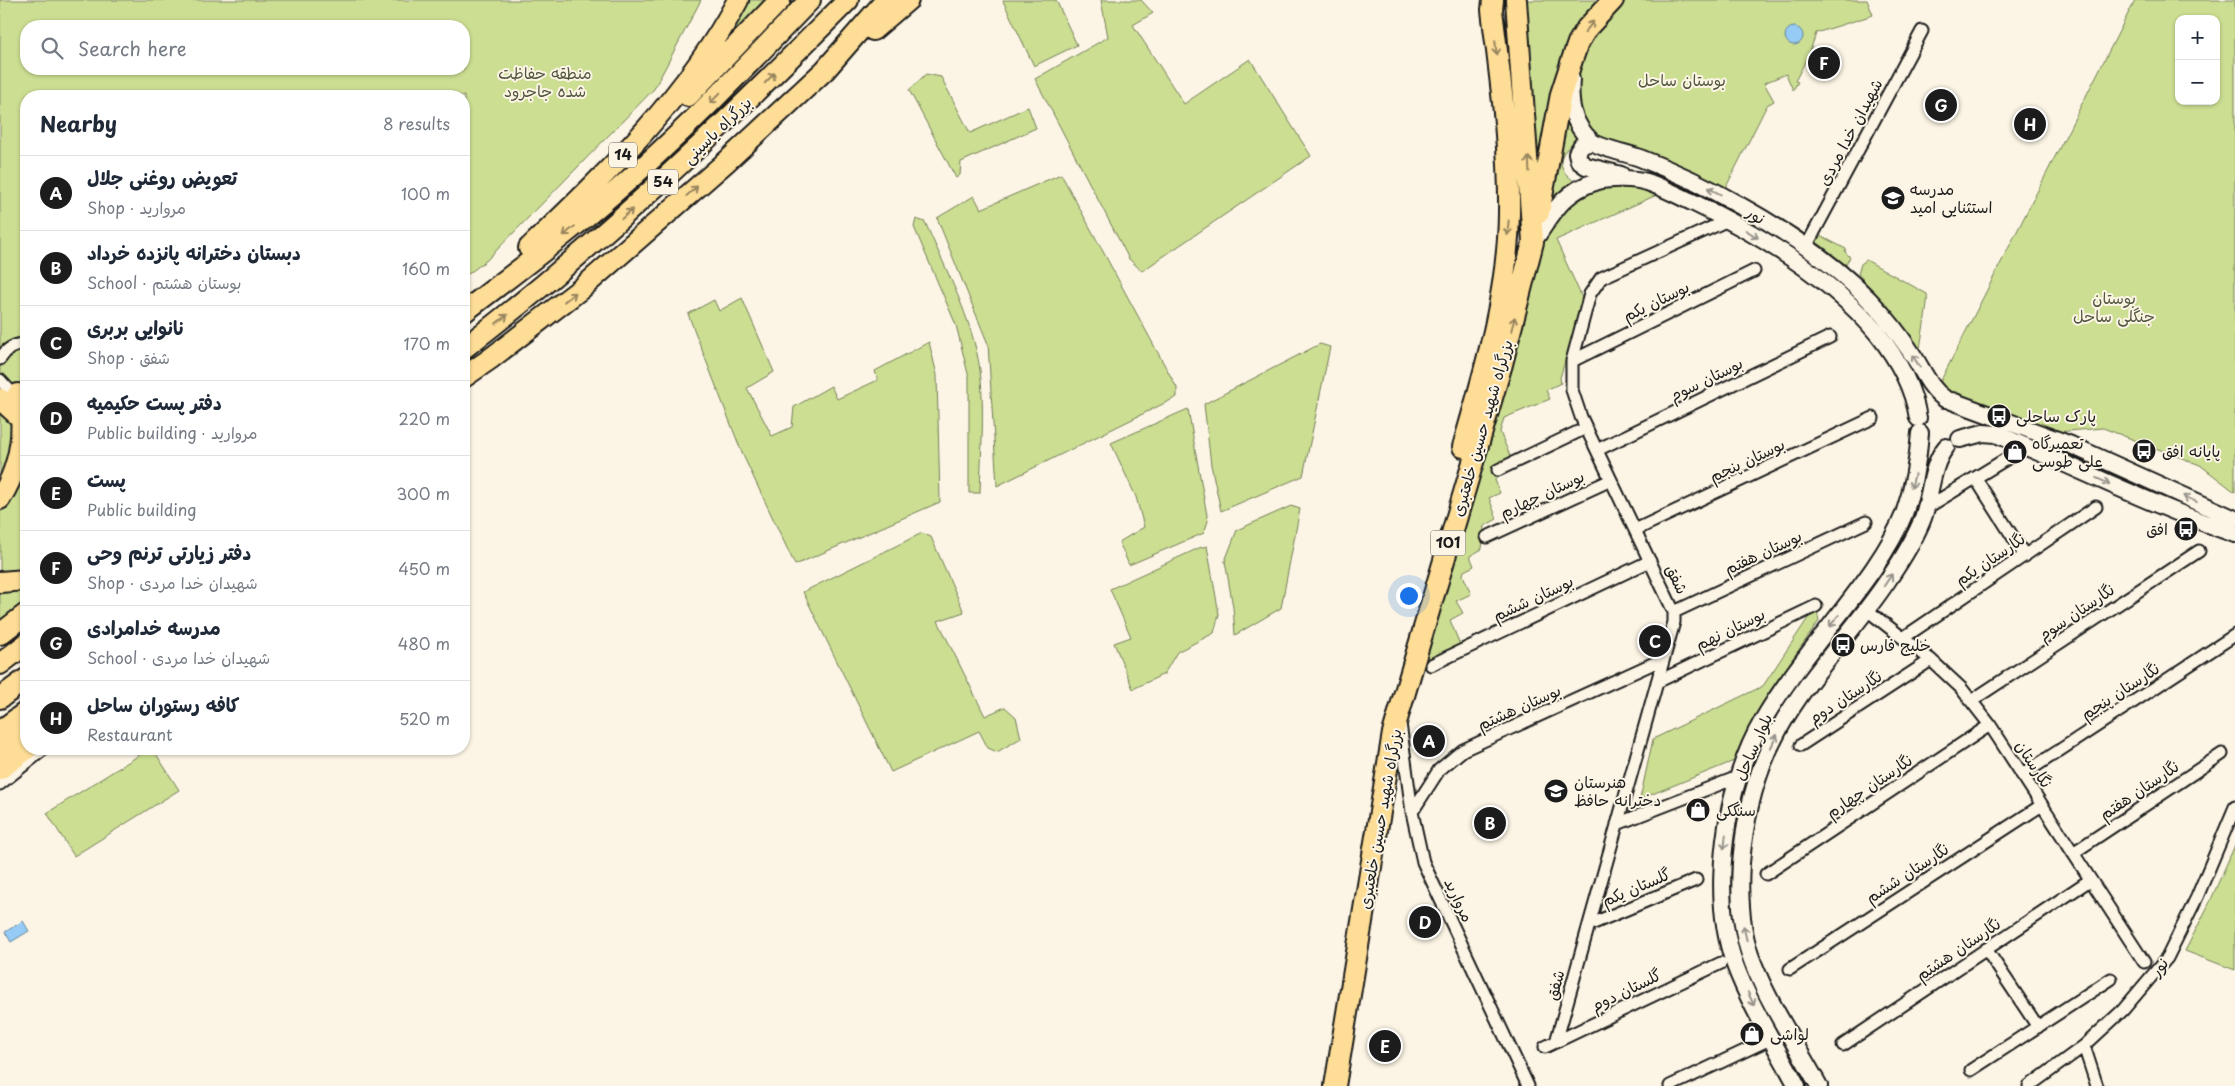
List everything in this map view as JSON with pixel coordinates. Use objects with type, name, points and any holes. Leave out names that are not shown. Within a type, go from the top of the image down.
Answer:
[{"type":"highway","name":"14","points":[[488,293],[523,254],[609,170],[650,124],[697,67],[720,34],[738,0]]},
{"type":"highway","points":[[609,170],[656,128],[780,0]]},
{"type":"highway","name":"بزرگراه یاسینی","points":[[470,307],[589,214],[658,153],[759,54],[810,0]]},
{"type":"highway","name":"بزرگراه یاسینی","points":[[470,343],[601,237],[668,178],[848,0]]},
{"type":"highway","points":[[825,70],[886,0]]},
{"type":"highway","points":[[470,372],[490,360],[582,288],[825,70],[908,0]]},
{"type":"highway","name":"بزرگراه شهید حسین خلعتبری","points":[[1335,1086],[1393,734],[1502,364],[1533,242],[1516,0]]},
{"type":"highway","points":[[1533,242],[1561,94],[1572,60],[1578,43],[1587,28],[1613,0]]},
{"type":"highway","name":"بزرگراه شهید حسین خلعتبری","points":[[1321,1086],[1383,721],[1488,360],[1503,284],[1509,215],[1508,157],[1492,3]]},
{"type":"highway","points":[[470,380],[490,360]]},
{"type":"highway","points":[[15,396],[20,412]]},
{"type":"highway","points":[[0,499],[20,449]]},
{"type":"highway","points":[[0,582],[20,580]]},
{"type":"highway","points":[[0,634],[20,619]]},
{"type":"highway","points":[[0,664],[20,649]]},
{"type":"highway","points":[[0,698],[20,683]]},
{"type":"highway","points":[[0,732],[20,717]]},
{"type":"highway","points":[[1,767],[20,739]]},
{"type":"highway","points":[[1,767],[20,754]]},
{"type":"main road","points":[[1572,60],[1571,111],[1576,122],[1592,142],[1582,146],[1577,153],[1579,161],[1586,166],[1646,182]]},
{"type":"main road","name":"نور","points":[[1592,142],[1680,174],[1738,204],[1806,248],[1842,275],[1882,314],[1898,334],[1933,389],[1949,400]]},
{"type":"main road","name":"نور","points":[[1533,242],[1559,203],[1583,186],[1612,179],[1646,182],[1728,220],[1783,254],[1831,288],[1877,333],[1901,368],[1916,404],[1919,425]]},
{"type":"main road","points":[[1728,220],[1738,204]]},
{"type":"main road","points":[[1949,400],[1958,405],[1965,417],[1964,432],[1953,443]]},
{"type":"main road","points":[[2235,518],[2071,445],[1949,400],[1931,401],[1925,405],[1919,425],[1930,444],[1953,443],[1971,434],[1996,434],[2068,464],[2136,496],[2235,534]]},
{"type":"main road","name":"بلوار ساحل","points":[[1797,1086],[1770,1039],[1735,965],[1724,926],[1722,878],[1725,839],[1738,777],[1762,722],[1788,680],[1873,567],[1903,516],[1918,459],[1919,425]]},
{"type":"main road","name":"بلوار ساحل","points":[[1819,1086],[1767,993],[1752,962],[1744,925],[1740,884],[1743,843],[1750,805],[1761,768],[1779,729],[1802,693],[1866,610],[1905,554],[1923,519],[1940,454],[1953,443]]},
{"type":"main road","points":[[1738,777],[1761,768]]},
{"type":"street","name":"شهیدان خدا مردی","points":[[1806,248],[1922,31]]},
{"type":"street","name":"شفق","points":[[1556,1042],[1674,622],[1674,612],[1586,428],[1572,390],[1572,361],[1590,294],[1600,278],[1728,220]]},
{"type":"street","name":"بوستان یکم","points":[[1572,361],[1754,271]]},
{"type":"street","name":"بوستان سوم","points":[[1597,450],[1830,337]]},
{"type":"street","points":[[0,358],[13,346],[20,345]]},
{"type":"street","points":[[0,380],[15,396]]},
{"type":"street","name":"بوستان پنجم","points":[[1635,530],[1873,418]]},
{"type":"street","points":[[1498,470],[1586,428]]},
{"type":"street","points":[[1932,506],[2011,456]]},
{"type":"street","points":[[1976,479],[2025,556]]},
{"type":"street","name":"بوستان چهارم","points":[[1487,537],[1611,480]]},
{"type":"street","name":"نگارستان یکم","points":[[1903,638],[2096,507]]},
{"type":"street","name":"بوستان هفتم","points":[[1674,612],[1866,522]]},
{"type":"street","name":"نگارستان سوم","points":[[1971,701],[2199,551]]},
{"type":"street","name":"بوستان ششم","points":[[1431,665],[1650,561]]},
{"type":"street","name":"بوستان نهم","points":[[1657,682],[1816,606]]},
{"type":"street","name":"نگارستان","points":[[1866,610],[1931,660],[1961,688],[1990,725],[2144,962]]},
{"type":"street","name":"نگارستان پنجم","points":[[2022,775],[2235,635]]},
{"type":"street","name":"بوستان هشتم","points":[[1412,812],[1439,770],[1463,750],[1664,659]]},
{"type":"street","name":"نگارستان دوم","points":[[1801,745],[1931,660]]},
{"type":"street","name":"مروارید","points":[[1399,716],[1412,812],[1423,862],[1528,1086]]},
{"type":"street","name":"نگارستان چهارم","points":[[1766,874],[1990,725]]},
{"type":"street","name":"نگارستان هفتم","points":[[2073,853],[2222,754]]},
{"type":"street","points":[[1,767],[30,755]]},
{"type":"street","points":[[1617,824],[1738,777]]},
{"type":"street","name":"نگارستان ششم","points":[[1790,969],[2042,805]]},
{"type":"street","name":"نور","points":[[2029,1086],[2084,1046],[2123,1010],[2167,958],[2197,897],[2235,807]]},
{"type":"street","name":"گلستان یکم","points":[[1589,925],[1696,880]]},
{"type":"street","name":"نگارستان هشتم","points":[[1843,1045],[2090,880]]},
{"type":"street","points":[[1986,949],[2038,1027]]},
{"type":"street","name":"گلستان دوم","points":[[1545,1047],[1721,963]]},
{"type":"street","points":[[1971,1070],[2110,979]]},
{"type":"street","points":[[1670,1086],[1770,1039]]},
{"type":"street","points":[[2084,1046],[2097,1086]]},
{"type":"green space","name":"منطقه حفاظت شده جاجرود","points":[[0,0],[701,0],[654,89],[487,260],[470,273],[470,90],[20,90],[20,613],[0,628]]},
{"type":"green space","points":[[751,0],[773,0],[701,69]]},
{"type":"green space","points":[[1056,0],[1077,45],[1034,66],[1003,1]]},
{"type":"green space","points":[[1101,0],[1141,0],[1153,13],[1133,25],[1184,104],[1250,59],[1311,156],[1142,271],[1129,259],[1035,79],[1108,37]]},
{"type":"green space","points":[[1524,0],[1607,0],[1593,14],[1537,202]]},
{"type":"green space","name":"بوستان ساحل","points":[[1619,0],[1867,0],[1873,15],[1816,33],[1807,58],[1795,81],[1798,82],[1793,90],[1786,74],[1764,83],[1774,101],[1767,105],[1726,187],[1658,156],[1593,134],[1575,108],[1574,80],[1580,51]]},
{"type":"green space","name":"بوستان جنگلی ساحل","points":[[2135,0],[2235,0],[2235,492],[2200,465],[2103,428],[2045,433],[1937,388]]},
{"type":"green space","points":[[926,74],[941,77],[970,133],[1028,107],[1036,128],[961,162],[960,175],[956,178],[909,90]]},
{"type":"green space","points":[[1566,90],[1583,140],[1574,143],[1566,150],[1561,159],[1561,164],[1565,173],[1578,184],[1547,211]]},
{"type":"green space","points":[[1061,174],[1177,388],[1177,397],[997,486],[988,344],[937,218],[974,196],[981,209]]},
{"type":"green space","points":[[1622,182],[1659,194],[1556,240],[1583,300],[1560,378],[1561,383],[1546,390],[1550,399],[1504,418],[1500,432],[1510,456],[1495,480],[1500,493],[1489,498],[1497,519],[1484,526],[1482,549],[1470,556],[1474,566],[1464,571],[1463,575],[1471,594],[1456,601],[1463,613],[1450,620],[1460,645],[1419,665],[1544,236],[1577,194]]},
{"type":"green space","points":[[916,219],[925,222],[965,313],[976,351],[980,370],[982,400],[980,493],[969,493],[969,378],[956,325],[914,227]]},
{"type":"green space","points":[[1819,235],[1846,249],[1845,252],[1850,257],[1845,266],[1814,242]]},
{"type":"green space","points":[[1866,260],[1927,294],[1920,350],[1903,325],[1858,274],[1861,264]]},
{"type":"green space","points":[[742,298],[774,372],[747,388],[772,436],[792,427],[794,407],[831,386],[837,399],[878,380],[875,371],[929,342],[937,375],[940,502],[795,565],[742,453],[688,314],[714,300],[719,311]]},
{"type":"green space","points":[[1320,344],[1330,347],[1303,476],[1221,511],[1211,465],[1204,404]]},
{"type":"green space","points":[[1188,409],[1208,521],[1204,533],[1129,565],[1119,542],[1144,527],[1136,497],[1111,443]]},
{"type":"green space","points":[[1291,506],[1300,509],[1281,608],[1235,635],[1233,607],[1225,561],[1237,530]]},
{"type":"green space","points":[[922,533],[931,537],[964,612],[938,621],[985,716],[1005,707],[1016,717],[1021,738],[997,752],[988,748],[979,731],[891,772],[803,592]]},
{"type":"green space","points":[[1207,546],[1219,614],[1214,633],[1177,652],[1164,674],[1133,689],[1114,643],[1131,637],[1110,589]]},
{"type":"green space","points":[[1816,606],[1819,621],[1770,691],[1734,761],[1640,799],[1653,739],[1763,686]]},
{"type":"green space","points":[[139,755],[157,755],[179,790],[74,856],[47,813]]},
{"type":"green space","points":[[2235,845],[2235,970],[2185,951],[2209,904]]},
{"type":"water","points":[[1794,27],[1800,30],[1803,36],[1800,42],[1794,45],[1788,42],[1785,36],[1788,30]]},
{"type":"water","points":[[23,921],[29,931],[11,942],[5,932]]},
{"type":"place","name":"دفتر زیارتی ترنم وحی","points":[[1824,63]]},
{"type":"place","name":"مدرسه خدامرادی","points":[[1941,105]]},
{"type":"place","name":"کافه رستوران ساحل","points":[[2030,124]]},
{"type":"place","name":"مدرسه استثنایی امید","points":[[1893,198]]},
{"type":"place","name":"پارک ساحلی","points":[[1999,416]]},
{"type":"place","name":"پایانه افق","points":[[2144,451]]},
{"type":"place","name":"تعمیرگاه علی طوسی","points":[[2015,452]]},
{"type":"place","name":"افق","points":[[2186,529]]},
{"type":"place","name":"نانوایی بربری","points":[[1655,641]]},
{"type":"place","name":"خلیج فارس","points":[[1843,645]]},
{"type":"place","name":"تعویض روغنی جلال","points":[[1429,741]]},
{"type":"place","name":"هنرستان دخترانه حافظ","points":[[1556,791]]},
{"type":"place","name":"سنگکی","points":[[1698,810]]},
{"type":"place","name":"دبستان دخترانه پانزده خرداد","points":[[1490,823]]},
{"type":"place","name":"دفتر پست حکیمیه","points":[[1425,922]]},
{"type":"place","name":"لواشی","points":[[1752,1034]]},
{"type":"place","name":"پست","points":[[1385,1046]]}]
